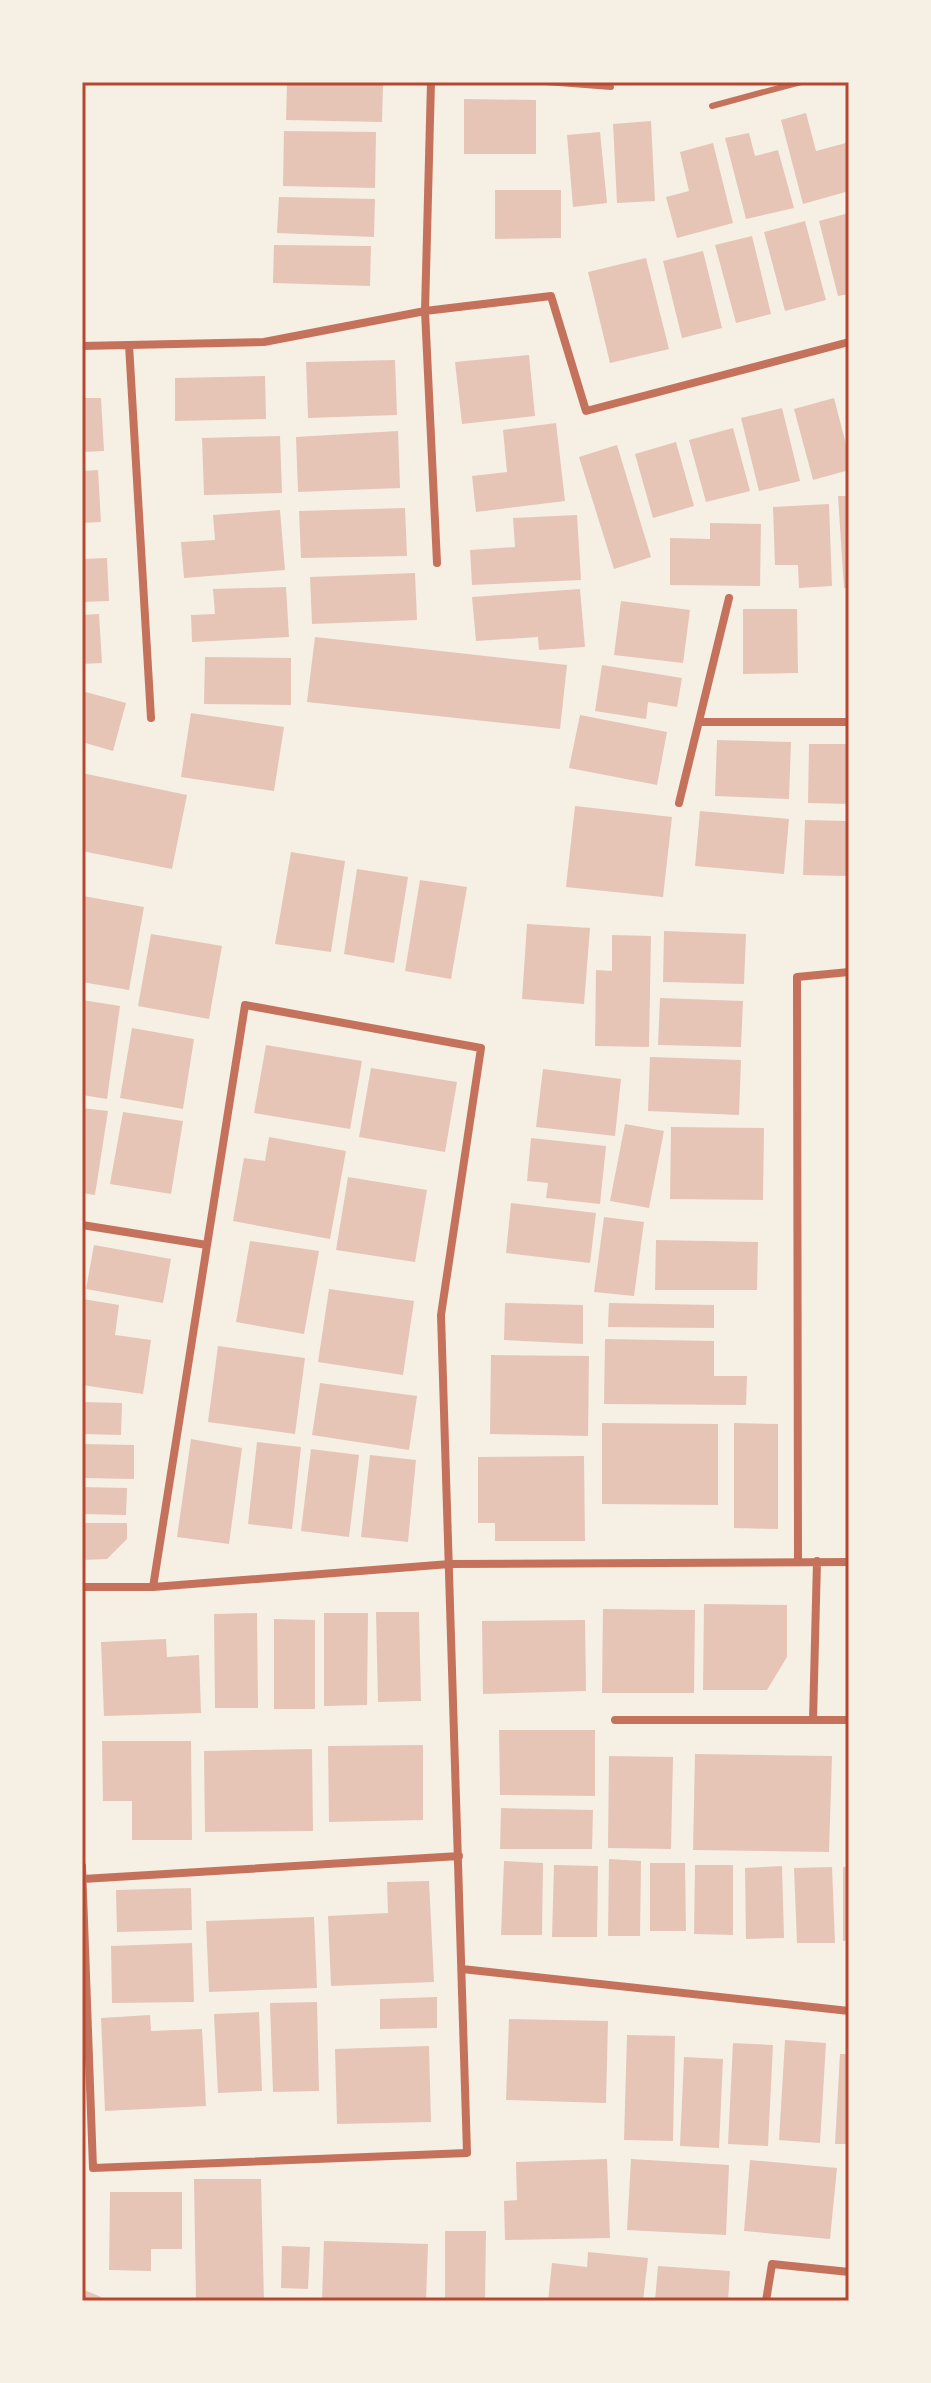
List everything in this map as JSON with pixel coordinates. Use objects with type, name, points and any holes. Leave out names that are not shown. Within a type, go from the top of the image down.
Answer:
[{"type":"street","points":[[431,82],[425,311],[437,563]]},
{"type":"street","points":[[82,346],[264,342],[425,311],[551,296],[586,411],[849,342]]},
{"type":"street","points":[[129,345],[151,718]]},
{"type":"street","points":[[679,803],[729,598]]},
{"type":"street","points":[[700,722],[849,722]]},
{"type":"street","points":[[798,1562],[797,977],[849,972]]},
{"type":"street","points":[[82,1866],[93,2168],[467,2153],[441,1315],[481,1048],[245,1005],[153,1587]]},
{"type":"street","points":[[82,1225],[207,1245]]},
{"type":"street","points":[[813,1720],[817,1561]]},
{"type":"street","points":[[82,1587],[153,1587],[450,1564],[849,1562]]},
{"type":"street","points":[[615,1720],[849,1720]]},
{"type":"street","points":[[83,1879],[459,1856]]},
{"type":"street","points":[[462,1969],[849,2011]]},
{"type":"street","points":[[766,2301],[772,2264],[849,2272]]},
{"type":"lane","points":[[546,82],[611,87]]},
{"type":"lane","points":[[712,106],[801,82]]},
{"type":"building","points":[[287,83],[383,85],[382,122],[286,120]]},
{"type":"building","points":[[464,99],[536,100],[536,154],[464,154]]},
{"type":"building","points":[[806,113],[816,151],[846,143],[849,191],[803,204],[781,120]]},
{"type":"building","points":[[651,121],[655,201],[617,203],[613,124]]},
{"type":"building","points":[[284,131],[376,132],[375,188],[283,186]]},
{"type":"building","points":[[600,132],[607,203],[573,207],[567,135]]},
{"type":"building","points":[[749,133],[755,156],[778,150],[794,208],[746,219],[725,138]]},
{"type":"building","points":[[713,143],[733,223],[677,238],[666,197],[689,191],[680,152]]},
{"type":"building","points":[[495,190],[561,190],[561,238],[495,239]]},
{"type":"building","points":[[279,197],[375,199],[374,237],[277,233]]},
{"type":"building","points":[[849,213],[849,294],[838,296],[819,221]]},
{"type":"building","points":[[805,221],[826,300],[785,311],[764,232]]},
{"type":"building","points":[[752,236],[771,314],[736,323],[715,245]]},
{"type":"building","points":[[274,245],[371,246],[370,286],[273,283]]},
{"type":"building","points":[[703,251],[722,328],[682,338],[663,261]]},
{"type":"building","points":[[646,258],[669,349],[610,363],[588,272]]},
{"type":"building","points":[[529,355],[535,416],[462,424],[455,362]]},
{"type":"building","points":[[395,360],[397,415],[308,418],[306,362]]},
{"type":"building","points":[[265,376],[266,419],[175,421],[175,378]]},
{"type":"building","points":[[82,398],[101,398],[104,451],[82,452]]},
{"type":"building","points":[[834,398],[849,456],[849,470],[813,480],[794,409]]},
{"type":"building","points":[[782,408],[800,481],[759,491],[741,418]]},
{"type":"building","points":[[556,423],[565,501],[476,512],[472,476],[507,472],[503,430]]},
{"type":"building","points":[[733,428],[750,491],[706,502],[689,440]]},
{"type":"building","points":[[398,431],[400,488],[298,492],[296,437]]},
{"type":"building","points":[[280,436],[282,493],[204,495],[202,438]]},
{"type":"building","points":[[676,442],[694,506],[653,518],[635,454]]},
{"type":"building","points":[[617,445],[651,557],[614,569],[579,457]]},
{"type":"building","points":[[98,470],[101,522],[82,523],[82,471]]},
{"type":"building","points":[[838,496],[849,496],[849,588],[844,588]]},
{"type":"building","points":[[829,504],[832,586],[799,588],[798,565],[775,565],[773,507]]},
{"type":"building","points":[[405,508],[407,556],[301,558],[299,511]]},
{"type":"building","points":[[280,510],[285,570],[184,578],[181,542],[215,540],[213,515]]},
{"type":"building","points":[[577,515],[581,580],[472,585],[470,550],[515,547],[513,518]]},
{"type":"building","points":[[710,523],[761,524],[760,586],[670,585],[670,538],[710,539]]},
{"type":"building","points":[[107,558],[109,601],[82,602],[82,559]]},
{"type":"building","points":[[415,573],[417,620],[312,624],[310,577]]},
{"type":"building","points":[[286,587],[289,637],[192,642],[191,615],[215,614],[213,589]]},
{"type":"building","points":[[580,589],[585,647],[539,650],[538,637],[476,641],[472,597]]},
{"type":"building","points":[[621,601],[690,610],[683,663],[614,655]]},
{"type":"building","points":[[743,609],[797,609],[798,673],[743,674]]},
{"type":"building","points":[[99,614],[102,663],[82,664],[82,615]]},
{"type":"building","points":[[315,637],[567,665],[560,729],[307,702]]},
{"type":"building","points":[[205,657],[291,658],[291,705],[204,704]]},
{"type":"building","points":[[602,665],[682,678],[677,707],[648,702],[646,719],[595,711]]},
{"type":"building","points":[[82,691],[126,703],[113,751],[82,742]]},
{"type":"building","points":[[191,713],[284,727],[274,791],[181,777]]},
{"type":"building","points":[[580,715],[667,732],[657,785],[569,768]]},
{"type":"building","points":[[717,740],[791,742],[789,799],[715,796]]},
{"type":"building","points":[[809,744],[849,744],[849,804],[808,803]]},
{"type":"building","points":[[82,773],[187,795],[172,869],[82,851]]},
{"type":"building","points":[[575,806],[672,817],[663,897],[566,887]]},
{"type":"building","points":[[700,811],[789,819],[784,874],[695,866]]},
{"type":"building","points":[[805,820],[849,821],[849,876],[803,875]]},
{"type":"building","points":[[291,852],[345,861],[331,952],[275,944]]},
{"type":"building","points":[[357,869],[408,877],[394,963],[344,954]]},
{"type":"building","points":[[420,880],[467,887],[451,979],[405,971]]},
{"type":"building","points":[[83,896],[144,907],[129,990],[82,982]]},
{"type":"building","points":[[527,924],[590,928],[584,1004],[522,999]]},
{"type":"building","points":[[664,931],[746,934],[744,984],[663,982]]},
{"type":"building","points":[[151,934],[222,946],[209,1019],[138,1006]]},
{"type":"building","points":[[612,935],[651,936],[649,1047],[595,1046],[596,970],[612,971]]},
{"type":"building","points":[[660,998],[743,1001],[741,1047],[658,1045]]},
{"type":"building","points":[[82,1000],[120,1006],[107,1099],[82,1095]]},
{"type":"building","points":[[132,1028],[194,1039],[183,1109],[120,1098]]},
{"type":"building","points":[[266,1045],[362,1061],[350,1129],[254,1113]]},
{"type":"building","points":[[650,1057],[741,1060],[739,1115],[648,1111]]},
{"type":"building","points":[[371,1068],[457,1082],[445,1152],[359,1137]]},
{"type":"building","points":[[543,1069],[621,1079],[615,1136],[536,1127]]},
{"type":"building","points":[[82,1108],[108,1111],[95,1195],[82,1193]]},
{"type":"building","points":[[123,1112],[183,1121],[171,1194],[110,1184]]},
{"type":"building","points":[[625,1124],[664,1131],[649,1208],[610,1201]]},
{"type":"building","points":[[671,1127],[764,1128],[763,1200],[670,1199]]},
{"type":"building","points":[[269,1137],[346,1151],[330,1239],[233,1221],[244,1158],[265,1161]]},
{"type":"building","points":[[531,1138],[606,1146],[600,1204],[546,1198],[548,1183],[527,1181]]},
{"type":"building","points":[[348,1177],[427,1190],[415,1262],[336,1250]]},
{"type":"building","points":[[511,1203],[596,1213],[590,1263],[506,1253]]},
{"type":"building","points":[[604,1217],[644,1222],[634,1296],[594,1292]]},
{"type":"building","points":[[656,1240],[758,1242],[757,1290],[655,1290]]},
{"type":"building","points":[[250,1241],[319,1251],[304,1334],[236,1322]]},
{"type":"building","points":[[94,1245],[171,1259],[163,1303],[86,1289]]},
{"type":"building","points":[[329,1289],[414,1301],[403,1375],[318,1362]]},
{"type":"building","points":[[83,1299],[119,1305],[115,1335],[151,1340],[143,1394],[82,1385]]},
{"type":"building","points":[[505,1303],[583,1305],[583,1344],[504,1340]]},
{"type":"building","points":[[609,1303],[714,1305],[714,1328],[608,1327]]},
{"type":"building","points":[[605,1339],[714,1341],[714,1376],[747,1376],[746,1405],[604,1404]]},
{"type":"building","points":[[218,1346],[305,1358],[295,1434],[208,1422]]},
{"type":"building","points":[[491,1355],[589,1356],[588,1436],[490,1434]]},
{"type":"building","points":[[320,1383],[417,1396],[409,1450],[312,1435]]},
{"type":"building","points":[[82,1402],[122,1403],[121,1435],[82,1434]]},
{"type":"building","points":[[602,1423],[718,1424],[718,1505],[602,1504]]},
{"type":"building","points":[[734,1423],[778,1424],[778,1529],[734,1528]]},
{"type":"building","points":[[191,1439],[242,1448],[229,1544],[177,1537]]},
{"type":"building","points":[[257,1442],[301,1447],[292,1529],[248,1524]]},
{"type":"building","points":[[82,1444],[134,1445],[134,1479],[82,1478]]},
{"type":"building","points":[[311,1449],[359,1455],[349,1537],[301,1531]]},
{"type":"building","points":[[370,1455],[416,1460],[408,1542],[361,1537]]},
{"type":"building","points":[[584,1456],[585,1541],[495,1541],[495,1523],[478,1523],[478,1457]]},
{"type":"building","points":[[82,1487],[127,1488],[126,1515],[82,1514]]},
{"type":"building","points":[[82,1523],[127,1523],[127,1539],[107,1559],[82,1560]]},
{"type":"building","points":[[704,1604],[787,1605],[787,1657],[767,1690],[703,1690]]},
{"type":"building","points":[[603,1609],[695,1610],[694,1693],[602,1693]]},
{"type":"building","points":[[376,1612],[419,1612],[421,1701],[378,1702]]},
{"type":"building","points":[[257,1613],[258,1708],[215,1708],[214,1614]]},
{"type":"building","points":[[324,1613],[368,1613],[367,1705],[324,1706]]},
{"type":"building","points":[[274,1619],[315,1620],[315,1709],[274,1709]]},
{"type":"building","points":[[585,1620],[586,1691],[483,1694],[482,1621]]},
{"type":"building","points":[[166,1639],[167,1657],[199,1655],[201,1713],[104,1716],[101,1642]]},
{"type":"building","points":[[499,1730],[595,1730],[595,1796],[500,1795]]},
{"type":"building","points":[[102,1741],[191,1741],[192,1840],[132,1840],[132,1801],[103,1801]]},
{"type":"building","points":[[423,1745],[423,1820],[329,1822],[328,1746]]},
{"type":"building","points":[[312,1749],[313,1831],[205,1832],[204,1751]]},
{"type":"building","points":[[695,1754],[832,1756],[829,1852],[693,1850]]},
{"type":"building","points":[[609,1756],[673,1757],[671,1849],[608,1848]]},
{"type":"building","points":[[501,1808],[593,1810],[592,1849],[500,1849]]},
{"type":"building","points":[[609,1859],[641,1861],[640,1936],[608,1936]]},
{"type":"building","points":[[504,1861],[543,1863],[542,1935],[501,1935]]},
{"type":"building","points":[[650,1863],[685,1863],[686,1931],[650,1931]]},
{"type":"building","points":[[554,1865],[598,1866],[597,1937],[552,1937]]},
{"type":"building","points":[[695,1865],[733,1865],[733,1935],[694,1934]]},
{"type":"building","points":[[782,1866],[784,1938],[746,1939],[745,1868]]},
{"type":"building","points":[[832,1867],[835,1943],[797,1943],[794,1868]]},
{"type":"building","points":[[843,1867],[849,1867],[849,1940],[843,1941]]},
{"type":"building","points":[[429,1881],[434,1982],[331,1986],[328,1916],[388,1913],[387,1882]]},
{"type":"building","points":[[191,1888],[192,1930],[117,1932],[116,1890]]},
{"type":"building","points":[[314,1917],[317,1988],[209,1992],[206,1921]]},
{"type":"building","points":[[192,1943],[194,2002],[112,2003],[111,1946]]},
{"type":"building","points":[[437,1997],[437,2028],[380,2029],[380,1999]]},
{"type":"building","points":[[317,2002],[319,2091],[273,2092],[270,2003]]},
{"type":"building","points":[[259,2012],[262,2091],[218,2093],[214,2014]]},
{"type":"building","points":[[150,2015],[151,2031],[202,2029],[206,2106],[105,2111],[101,2018]]},
{"type":"building","points":[[509,2019],[608,2021],[606,2103],[506,2100]]},
{"type":"building","points":[[627,2035],[675,2036],[673,2141],[624,2140]]},
{"type":"building","points":[[785,2040],[826,2043],[820,2143],[779,2140]]},
{"type":"building","points":[[733,2043],[773,2045],[768,2146],[728,2144]]},
{"type":"building","points":[[429,2046],[431,2122],[337,2124],[335,2049]]},
{"type":"building","points":[[840,2054],[849,2054],[849,2144],[835,2144]]},
{"type":"building","points":[[684,2057],[723,2059],[719,2148],[680,2146]]},
{"type":"building","points":[[607,2159],[610,2238],[505,2240],[504,2201],[517,2200],[516,2162]]},
{"type":"building","points":[[631,2159],[729,2165],[726,2235],[627,2230]]},
{"type":"building","points":[[750,2160],[837,2168],[830,2239],[744,2231]]},
{"type":"building","points":[[194,2179],[261,2179],[264,2301],[196,2301]]},
{"type":"building","points":[[110,2192],[182,2192],[182,2249],[151,2249],[151,2271],[109,2270]]},
{"type":"building","points":[[445,2231],[486,2231],[485,2301],[445,2301]]},
{"type":"building","points":[[324,2241],[428,2244],[426,2301],[322,2301]]},
{"type":"building","points":[[282,2246],[310,2247],[308,2289],[281,2288]]},
{"type":"building","points":[[588,2252],[648,2258],[643,2301],[548,2301],[552,2263],[587,2267]]},
{"type":"building","points":[[658,2266],[730,2271],[728,2301],[655,2301]]},
{"type":"building","points":[[82,2289],[101,2297],[100,2301],[82,2301]]}]
